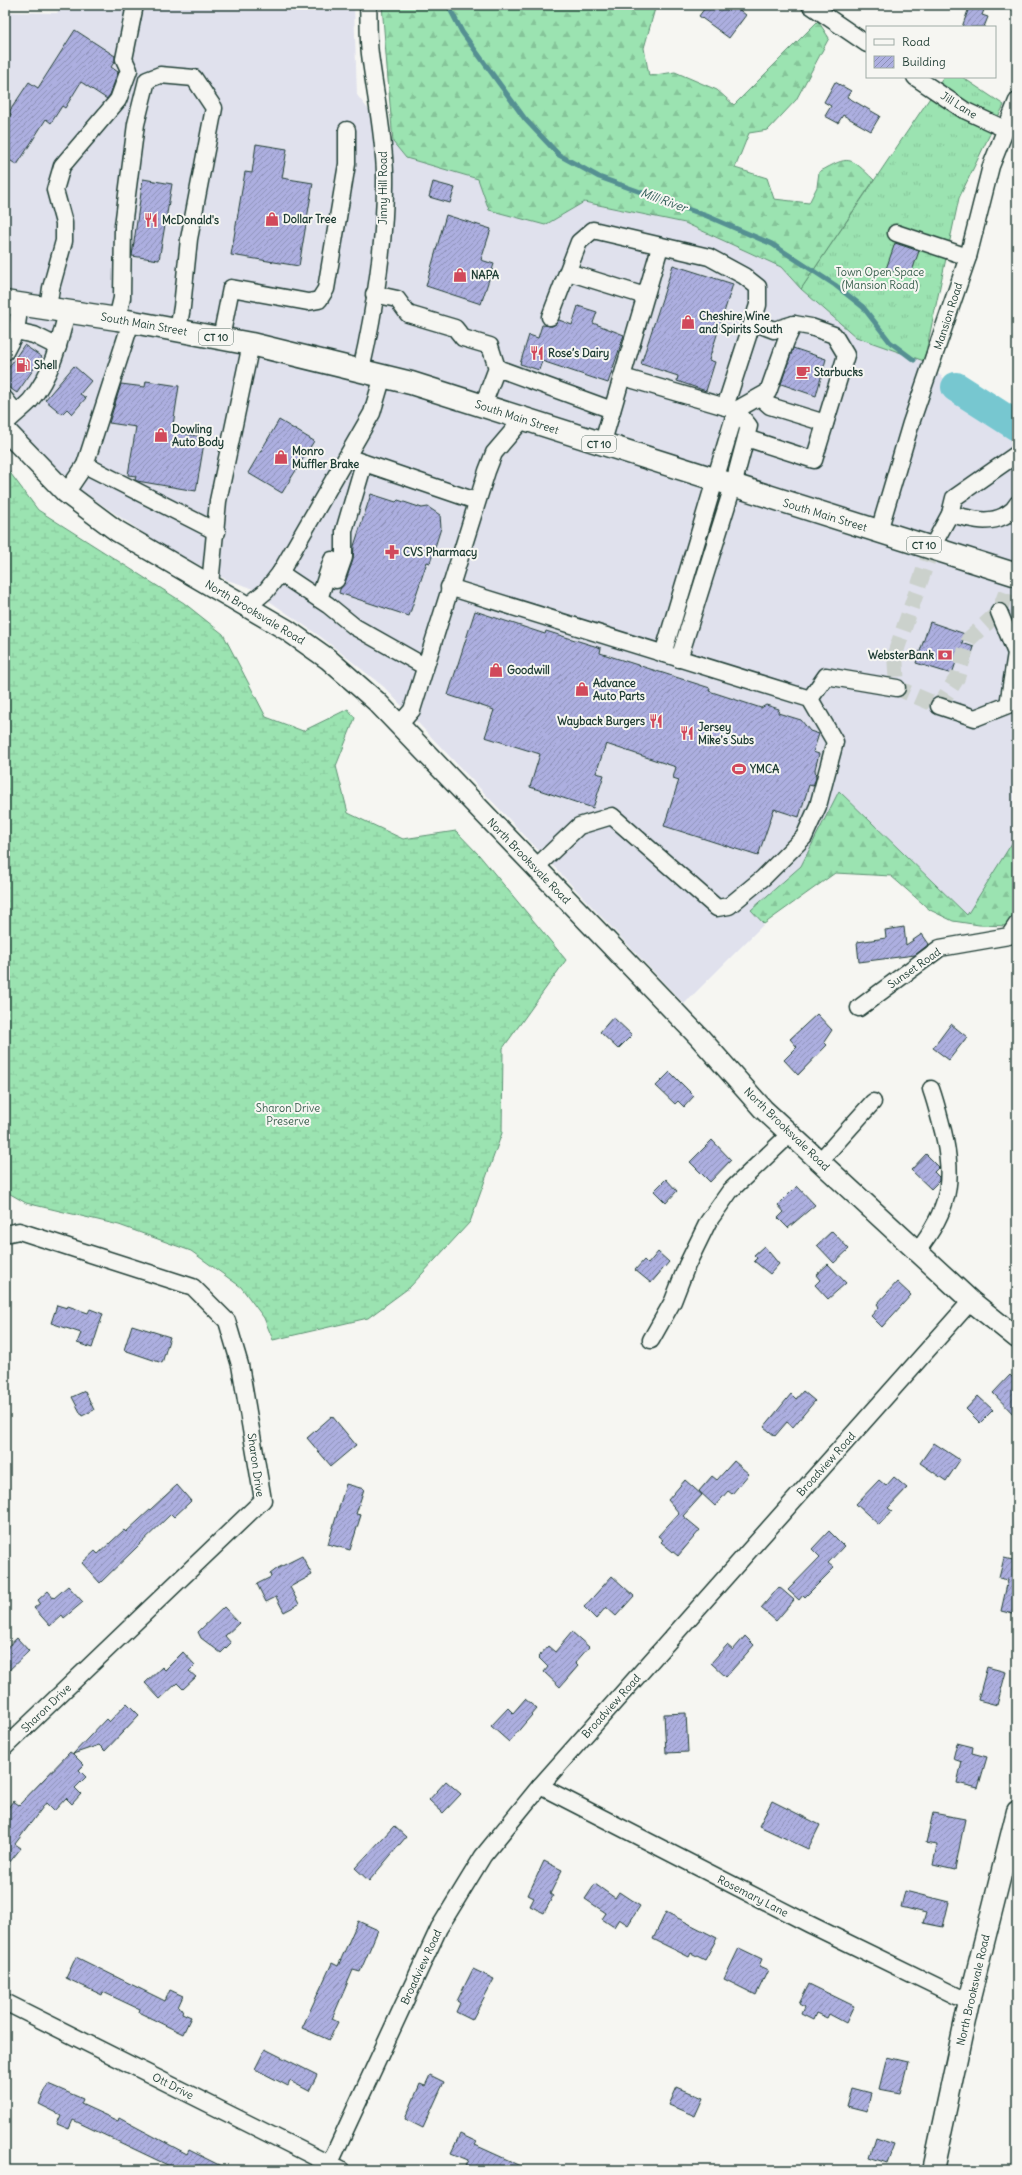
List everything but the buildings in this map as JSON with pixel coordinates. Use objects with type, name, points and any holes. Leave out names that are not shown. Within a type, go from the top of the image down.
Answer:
[{"type":"highway","name":"South Main Street","points":[[12,303],[221,338],[361,370],[523,418],[602,445],[932,547],[1017,575]]},
{"type":"main road","name":"North Brooksvale Road","points":[[5,430],[66,493],[117,531],[287,630],[328,660],[376,701],[700,1038],[763,1109],[971,1301],[1017,1338]]},
{"type":"main road","name":"North Brooksvale Road","points":[[933,2170],[969,2002],[1017,1811]]},
{"type":"street","points":[[5,399],[11,419],[30,400],[52,364],[58,347],[57,310],[51,288],[64,240],[64,223],[55,190],[62,166],[118,100],[129,70],[124,60],[135,5]]},
{"type":"street","name":"Jinny Hill Road","points":[[361,370],[368,338],[385,215],[385,173],[370,51],[368,5]]},
{"type":"street","points":[[810,5],[866,43]]},
{"type":"street","points":[[66,493],[85,465],[124,321],[122,298],[125,210],[136,124],[147,80],[160,75],[194,78],[214,108],[189,239],[182,307],[178,330]]},
{"type":"street","name":"Jill Lane","points":[[916,78],[964,110],[1005,129]]},
{"type":"street","name":"Mansion Road","points":[[879,531],[911,423],[968,257],[991,166],[1017,101]]},
{"type":"street","points":[[221,338],[231,288],[308,302],[319,300],[326,289],[347,164],[347,130]]},
{"type":"street","points":[[550,317],[579,242],[593,230],[709,258],[744,276],[758,287],[758,305],[730,409],[724,483],[679,659]]},
{"type":"street","points":[[896,233],[968,257]]},
{"type":"street","points":[[602,445],[660,247]]},
{"type":"street","points":[[568,272],[645,296]]},
{"type":"street","points":[[374,294],[397,299],[408,314],[455,328],[463,338],[490,346],[497,368],[483,406]]},
{"type":"street","points":[[5,352],[16,331],[12,303]]},
{"type":"street","points":[[746,438],[814,460],[846,355],[834,335],[811,327],[794,324],[774,330],[753,322]]},
{"type":"street","points":[[730,409],[760,397],[768,392],[786,341],[794,324]]},
{"type":"street","points":[[16,331],[34,335],[58,347]]},
{"type":"street","points":[[210,585],[217,532],[218,501],[251,344]]},
{"type":"street","points":[[497,368],[612,410]]},
{"type":"street","points":[[248,606],[266,591],[280,574],[372,413],[383,376]]},
{"type":"street","points":[[622,377],[730,409],[749,426],[746,438],[724,483],[663,654]]},
{"type":"street","points":[[760,397],[770,406],[825,422]]},
{"type":"street","points":[[399,725],[412,710],[424,666],[476,501],[494,452],[523,418]]},
{"type":"street","points":[[932,547],[950,514],[954,498],[1017,454]]},
{"type":"street","points":[[347,457],[476,501]]},
{"type":"street","points":[[323,602],[364,463]]},
{"type":"street","points":[[85,465],[217,532]]},
{"type":"street","points":[[950,514],[975,520],[994,521],[1014,510],[1017,504]]},
{"type":"street","points":[[323,602],[335,584],[344,557],[344,531]]},
{"type":"street","points":[[280,574],[323,602],[355,627],[424,666]]},
{"type":"street","points":[[449,587],[679,659],[696,662],[810,699],[835,742],[818,806],[804,837],[763,878],[729,906],[717,908],[612,816],[579,826],[535,868]]},
{"type":"street","points":[[939,706],[975,718],[1008,705],[1016,653],[999,612]]},
{"type":"street","points":[[810,699],[826,676],[897,688]]},
{"type":"street","name":"Sunset Road","points":[[859,1008],[940,948],[1009,936],[1017,924]]},
{"type":"street","points":[[917,1251],[932,1232],[948,1190],[950,1173],[946,1144],[931,1089]]},
{"type":"street","points":[[820,1161],[873,1102]]},
{"type":"street","points":[[651,1340],[673,1301],[687,1265],[708,1222],[730,1191],[790,1134]]},
{"type":"street","name":"Sharon Drive","points":[[5,1234],[19,1231],[193,1287],[227,1321],[240,1365],[263,1500],[5,1747]]},
{"type":"street","name":"Broadview Road","points":[[335,2167],[439,1928],[483,1856],[540,1786],[971,1301]]},
{"type":"street","name":"Rosemary Lane","points":[[540,1786],[809,1924],[969,2002]]},
{"type":"street","name":"Ott Drive","points":[[5,2002],[335,2167]]},
{"type":"shaded area","points":[[62,5],[354,5],[357,95],[406,158],[478,179],[489,210],[545,225],[584,202],[684,223],[781,267],[801,289],[856,337],[924,361],[1006,433],[1017,437],[1017,835],[967,915],[839,791],[801,866],[751,910],[764,924],[684,1004],[384,687],[321,637],[249,587],[227,580],[158,543],[85,493],[29,444],[5,415],[5,12],[57,13]]},
{"type":"green space","points":[[382,5],[656,5],[644,48],[649,76],[675,72],[717,90],[734,105],[818,21],[829,38],[796,100],[768,130],[749,133],[735,168],[767,178],[774,199],[809,203],[817,187],[819,172],[837,163],[843,161],[854,162],[874,180],[801,289],[781,267],[685,223],[584,202],[545,225],[489,210],[478,179],[406,158],[393,142]]},
{"type":"green space","name":"Town Open Space (Mansion Road)","points":[[943,78],[964,78],[1004,105],[959,198],[924,361],[856,337],[801,289]]},
{"type":"green space","name":"Sharon Drive Preserve","points":[[5,466],[38,510],[184,603],[223,634],[266,717],[303,731],[348,709],[355,718],[336,766],[348,813],[403,839],[456,831],[479,855],[566,960],[503,1048],[502,1133],[470,1222],[410,1287],[368,1318],[273,1340],[264,1318],[241,1287],[191,1251],[119,1225],[26,1203],[5,1191]]},
{"type":"green space","points":[[839,791],[967,915],[1017,835],[1017,912],[1008,926],[979,925],[953,921],[930,910],[891,876],[835,873],[764,924],[751,910],[801,866]]},
{"type":"waterway","name":"Mill River","points":[[448,5],[462,32],[525,119],[559,155],[599,177],[707,216],[772,244],[835,285],[863,307],[890,342],[914,360]]},
{"type":"waterway","name":"Mill River","points":[[956,387],[1017,426]]},
{"type":"tunnel","points":[[932,547],[895,654],[897,688],[939,706],[957,678],[969,639],[999,612],[1013,574]]},
{"type":"place","name":"Dollar Tree","points":[[272,219]]},
{"type":"place","name":"McDonald's","points":[[151,220]]},
{"type":"place","name":"NAPA","points":[[460,275]]},
{"type":"place","name":"Cheshire Wine and Spirits South","points":[[688,322]]},
{"type":"place","name":"Rose’s Dairy","points":[[537,353]]},
{"type":"place","name":"Shell","points":[[23,365]]},
{"type":"place","name":"Starbucks","points":[[803,372]]},
{"type":"place","name":"Dowling Auto Body","points":[[161,435]]},
{"type":"place","name":"Monro Muffler Brake","points":[[281,457]]},
{"type":"place","name":"CVS Pharmacy","points":[[392,552]]},
{"type":"place","name":"WebsterBank","points":[[945,655]]},
{"type":"place","name":"Goodwill","points":[[496,670]]},
{"type":"place","name":"Advance Auto Parts","points":[[582,689]]},
{"type":"place","name":"Wayback Burgers","points":[[656,721]]},
{"type":"place","name":"Jersey Mike's Subs","points":[[687,733]]},
{"type":"place","name":"YMCA","points":[[739,769]]}]
